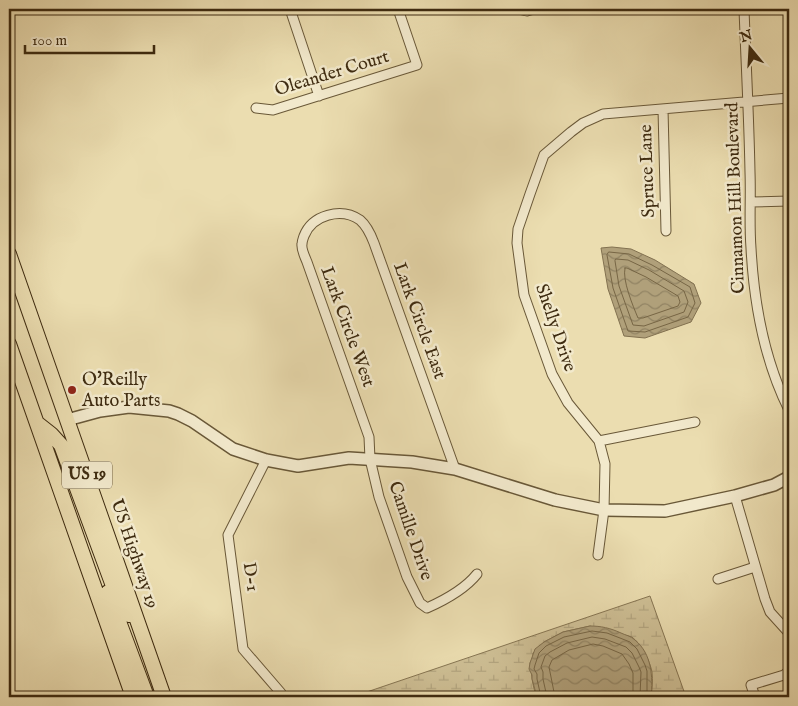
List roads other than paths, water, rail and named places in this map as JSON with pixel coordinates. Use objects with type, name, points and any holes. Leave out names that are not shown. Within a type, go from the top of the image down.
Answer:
[{"type":"highway","name":"US Highway 19","points":[[9,254],[164,697]]},
{"type":"highway","name":"US 19","points":[[9,344],[133,697]]},
{"type":"highway","points":[[36,422],[61,445],[116,594],[144,639]]},
{"type":"highway","points":[[77,538],[104,578],[147,697]]},
{"type":"street","points":[[290,9],[319,96]]},
{"type":"street","name":"Oleander Court","points":[[256,108],[273,110],[417,65],[398,9]]},
{"type":"street","points":[[518,9],[527,11],[534,9]]},
{"type":"street","name":"Cinnamon Hill Boulevard","points":[[744,9],[751,202],[750,246],[753,286],[763,338],[779,390],[789,410]]},
{"type":"street","name":"Shelly Drive","points":[[598,555],[604,510],[605,464],[599,441],[568,402],[552,374],[524,295],[517,243],[518,229],[544,155],[583,123],[603,114],[789,98]]},
{"type":"street","name":"Spruce Lane","points":[[663,109],[666,232]]},
{"type":"street","points":[[751,202],[789,201]]},
{"type":"street","name":"Lark Circle East","points":[[325,216],[337,213],[348,215],[360,220],[368,230],[455,469]]},
{"type":"street","name":"Lark Circle West","points":[[325,216],[315,220],[306,232],[301,244],[369,437],[370,459]]},
{"type":"street","points":[[67,420],[100,411],[130,407],[169,411],[192,421],[233,449],[266,460],[298,466],[349,458],[412,462],[455,469],[555,500],[604,510],[665,511],[735,496],[774,485],[789,477]]},
{"type":"street","points":[[599,441],[695,422]]},
{"type":"street","name":"Camille Drive","points":[[370,459],[379,497],[407,577],[420,603],[427,608],[440,603],[470,582],[477,574]]},
{"type":"street","name":"D-1","points":[[266,460],[228,535],[243,649],[281,693]]},
{"type":"street","points":[[735,496],[770,612],[789,633]]},
{"type":"street","points":[[718,579],[756,568]]},
{"type":"street","points":[[755,697],[751,685],[784,675],[789,671]]},
{"type":"water","points":[[601,248],[631,249],[655,260],[694,284],[701,303],[691,322],[645,338],[624,336],[608,289]]},
{"type":"water","points":[[590,626],[617,631],[632,638],[641,646],[650,666],[651,697],[537,697],[529,669],[535,649],[563,632]]},
{"type":"place","name":"O'Reilly Auto Parts","points":[[72,390]]}]
